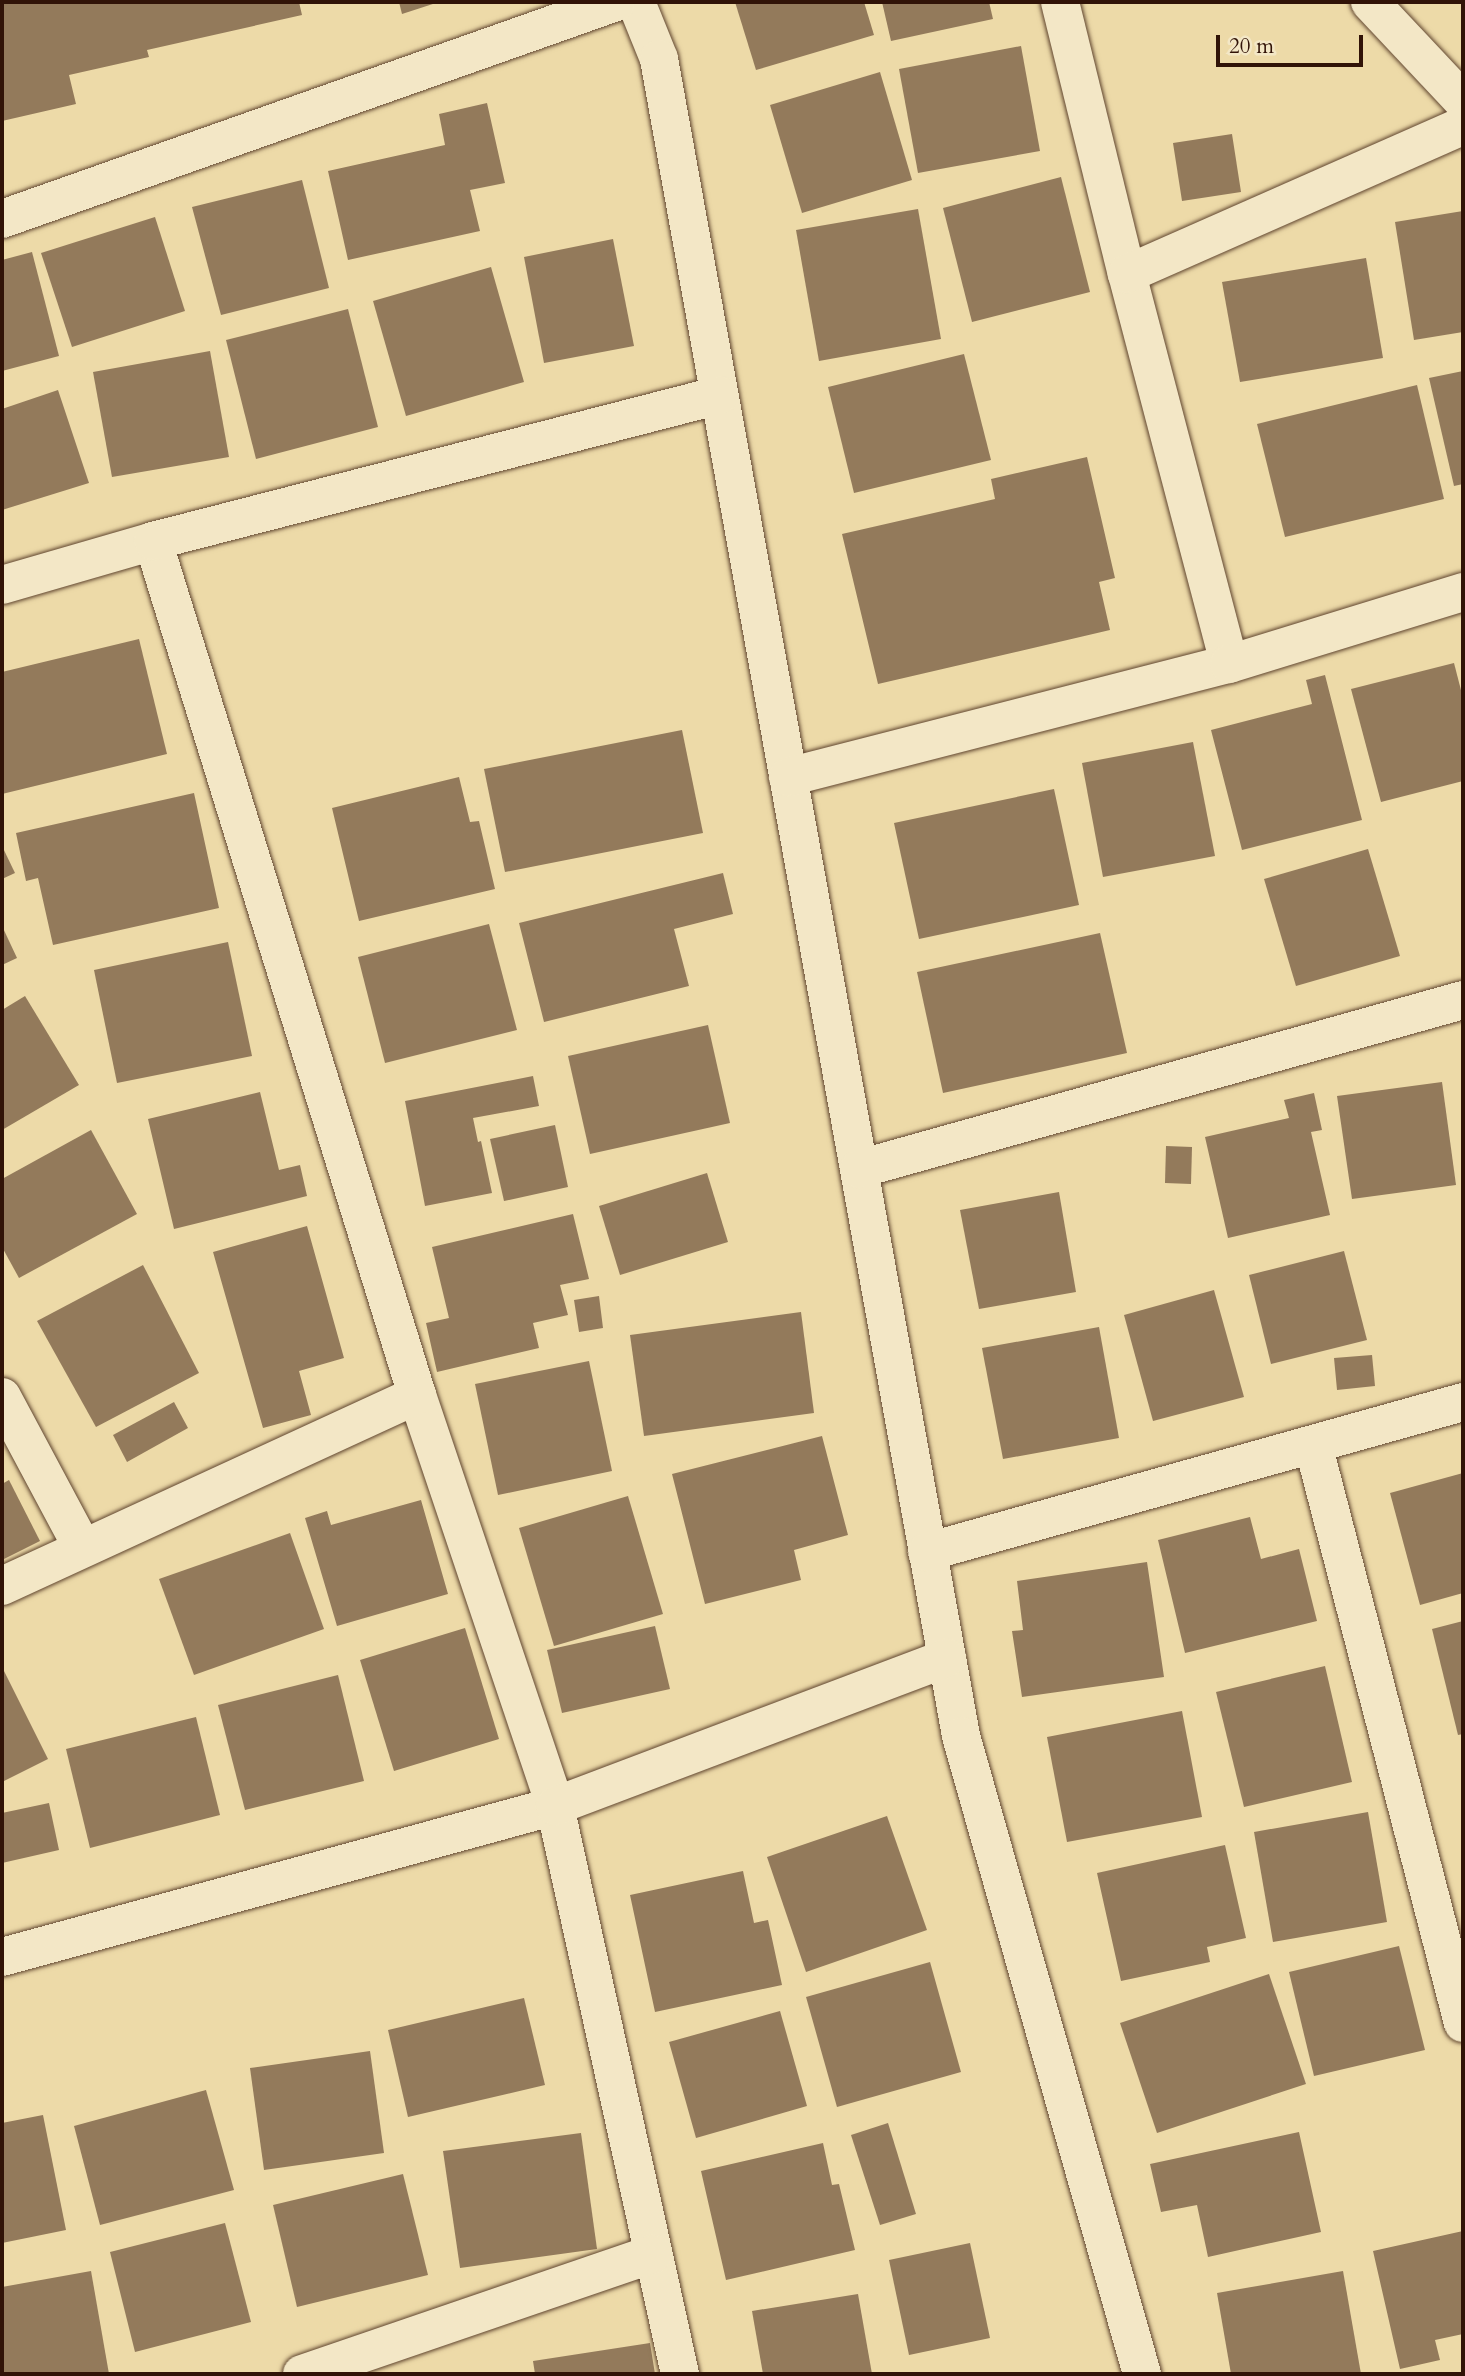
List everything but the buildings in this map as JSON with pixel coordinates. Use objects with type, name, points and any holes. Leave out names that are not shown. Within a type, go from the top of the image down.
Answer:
[{"type":"street","points":[[2,219],[617,2]]},
{"type":"street","points":[[636,2],[659,59],[961,1736],[1142,2374]]},
{"type":"street","points":[[1060,2],[1127,274],[1229,664]]},
{"type":"street","points":[[1370,2],[1463,101]]},
{"type":"street","points":[[1127,274],[1463,126]]},
{"type":"street","points":[[2,585],[153,541],[720,395]]},
{"type":"street","points":[[153,541],[417,1395],[555,1805],[680,2374]]},
{"type":"street","points":[[788,776],[1229,664],[1463,592]]},
{"type":"street","points":[[859,1170],[1463,1000]]},
{"type":"street","points":[[2,1586],[417,1395]]},
{"type":"street","points":[[2,1397],[82,1547]]},
{"type":"street","points":[[928,1552],[1463,1402]]},
{"type":"street","points":[[1313,1444],[1463,2023]]},
{"type":"street","points":[[2,1957],[555,1805],[947,1658]]},
{"type":"street","points":[[302,2374],[653,2254]]}]
